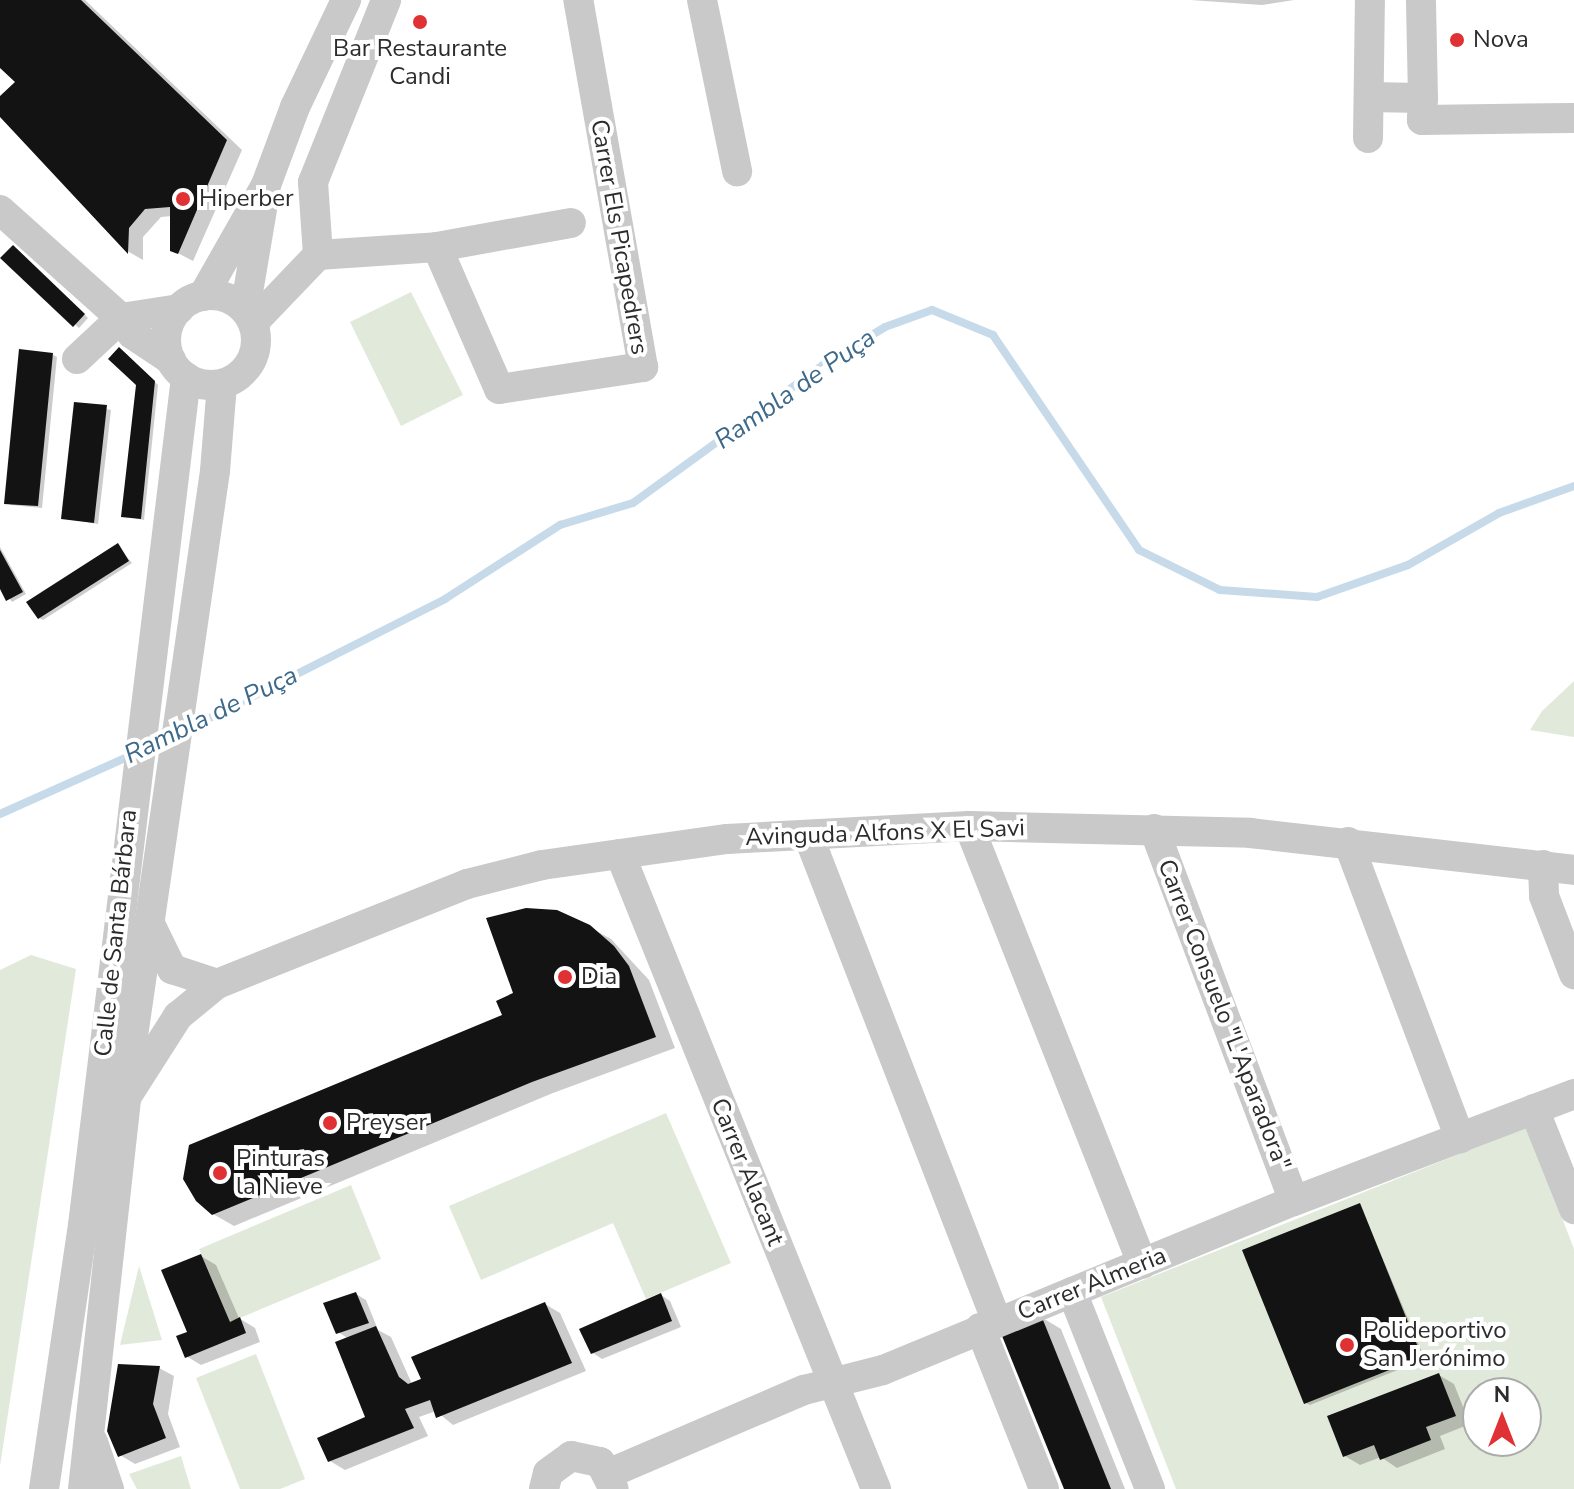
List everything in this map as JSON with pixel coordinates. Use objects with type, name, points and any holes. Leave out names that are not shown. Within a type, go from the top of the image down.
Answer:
[{"type":"street","points":[[318,255],[313,182],[386,0]]},
{"type":"street","name":"Carrer Els Picapedrers","points":[[437,247],[499,389],[643,367],[578,0]]},
{"type":"street","points":[[702,0],[737,171]]},
{"type":"street","points":[[1368,138],[1370,0]]},
{"type":"street","points":[[1421,0],[1422,120],[1574,118]]},
{"type":"street","points":[[179,369],[168,328],[191,303],[266,185],[295,107],[347,3]]},
{"type":"street","points":[[1369,97],[1423,98]]},
{"type":"street","points":[[0,210],[121,318],[132,334],[179,369],[222,384],[252,360],[256,342],[249,316],[266,185]]},
{"type":"street","points":[[249,316],[318,255],[437,247],[571,223]]},
{"type":"street","points":[[77,359],[121,318],[221,296],[249,316]]},
{"type":"street","name":"Calle de Santa Bárbara","points":[[44,1489],[83,1225],[179,369]]},
{"type":"street","name":"Calle de Santa Bárbara","points":[[83,1489],[127,1096],[152,928],[222,384]]},
{"type":"street","points":[[969,826],[1142,1264]]},
{"type":"street","name":"Avinguda Alfons X El Savi","points":[[127,1096],[152,1049],[178,1016],[217,984],[467,884],[620,854],[808,835],[969,826],[1154,829],[1348,842],[1574,870]]},
{"type":"street","name":"Carrer Consuelo \"L'Aparadora\"","points":[[1154,829],[1294,1201]]},
{"type":"street","points":[[808,835],[989,1325],[1044,1489]]},
{"type":"street","points":[[1348,842],[1460,1139]]},
{"type":"street","name":"Carrer Alacant","points":[[620,854],[876,1489]]},
{"type":"street","points":[[1543,865],[1544,896],[1574,974]]},
{"type":"street","points":[[152,928],[172,969],[217,984]]},
{"type":"street","name":"Carrer Almeria","points":[[612,1481],[830,1380],[883,1370],[1294,1201],[1574,1094]]},
{"type":"street","points":[[1534,1109],[1574,1209]]},
{"type":"street","points":[[1072,1292],[1150,1489]]},
{"type":"street","points":[[90,1432],[109,1489]]},
{"type":"street","points":[[544,1489],[548,1473],[571,1456],[586,1456],[612,1481]]},
{"type":"green space","points":[[411,292],[463,395],[401,426],[350,322]]},
{"type":"green space","points":[[1574,681],[1574,737],[1530,730],[1542,711]]},
{"type":"green space","points":[[31,955],[76,969],[0,1466],[0,970]]},
{"type":"green space","points":[[666,1113],[731,1263],[646,1299],[613,1223],[481,1280],[449,1206]]},
{"type":"green space","name":"Polideportivo San Jerónimo","points":[[1527,1127],[1574,1249],[1574,1489],[1176,1489],[1101,1297]]},
{"type":"green space","points":[[351,1185],[381,1259],[230,1322],[199,1249]]},
{"type":"green space","points":[[139,1266],[162,1340],[120,1345]]},
{"type":"green space","points":[[256,1354],[305,1479],[280,1489],[240,1489],[196,1378]]},
{"type":"green space","points":[[181,1456],[191,1489],[137,1489],[129,1474]]},
{"type":"building","points":[[0,0],[81,0],[227,140],[178,254],[170,251],[170,207],[145,209],[129,228],[128,254],[0,117],[0,96],[15,82],[0,68]]},
{"type":"building","points":[[13,245],[85,314],[73,327],[0,258]]},
{"type":"building","points":[[119,347],[155,381],[141,519],[121,517],[136,385],[108,359]]},
{"type":"building","points":[[19,349],[53,353],[38,506],[4,504]]},
{"type":"building","points":[[74,402],[107,405],[94,523],[61,519]]},
{"type":"building","points":[[118,543],[129,561],[38,619],[26,602]]},
{"type":"building","points":[[0,550],[23,592],[6,601],[0,589]]},
{"type":"building","points":[[526,908],[557,910],[590,925],[614,946],[629,966],[656,1037],[532,1082],[212,1215],[196,1201],[183,1179],[189,1145],[502,1015],[496,1001],[513,993],[486,918]]},
{"type":"building","points":[[1360,1203],[1422,1357],[1304,1404],[1242,1250]]},
{"type":"building","points":[[201,1254],[230,1322],[240,1317],[246,1333],[185,1358],[176,1336],[187,1332],[161,1270]]},
{"type":"building","points":[[356,1292],[369,1323],[336,1334],[323,1303]]},
{"type":"building","points":[[661,1293],[672,1321],[591,1354],[579,1329]]},
{"type":"building","points":[[545,1302],[572,1363],[436,1418],[430,1400],[405,1409],[414,1428],[328,1462],[317,1438],[365,1417],[335,1342],[376,1326],[399,1377],[408,1384],[421,1379],[411,1357]]},
{"type":"building","points":[[1041,1315],[1111,1489],[1064,1489],[1000,1331]]},
{"type":"building","points":[[118,1364],[160,1366],[153,1404],[166,1438],[118,1457],[107,1431]]},
{"type":"building","points":[[1439,1373],[1456,1416],[1426,1427],[1431,1440],[1380,1460],[1374,1445],[1343,1457],[1327,1416]]},
{"type":"waterway","name":"Rambla de Puça","points":[[186,730],[445,599],[560,525],[633,503],[824,364],[885,327],[932,310],[993,335],[1139,550],[1220,590],[1317,597],[1408,565],[1499,513],[1574,486]]},
{"type":"waterway","name":"Rambla de Puça","points":[[0,814],[134,754]]},
{"type":"place","name":"Bar Restaurante Candi","points":[[420,22]]},
{"type":"place","name":"Nova","points":[[1457,40]]},
{"type":"place","name":"Hiperber","points":[[183,199]]},
{"type":"place","name":"Dia","points":[[565,977]]},
{"type":"place","name":"Preyser","points":[[330,1123]]},
{"type":"place","name":"Pinturas la Nieve","points":[[220,1173]]},
{"type":"place","name":"Polideportivo San Jerónimo","points":[[1347,1345]]}]
